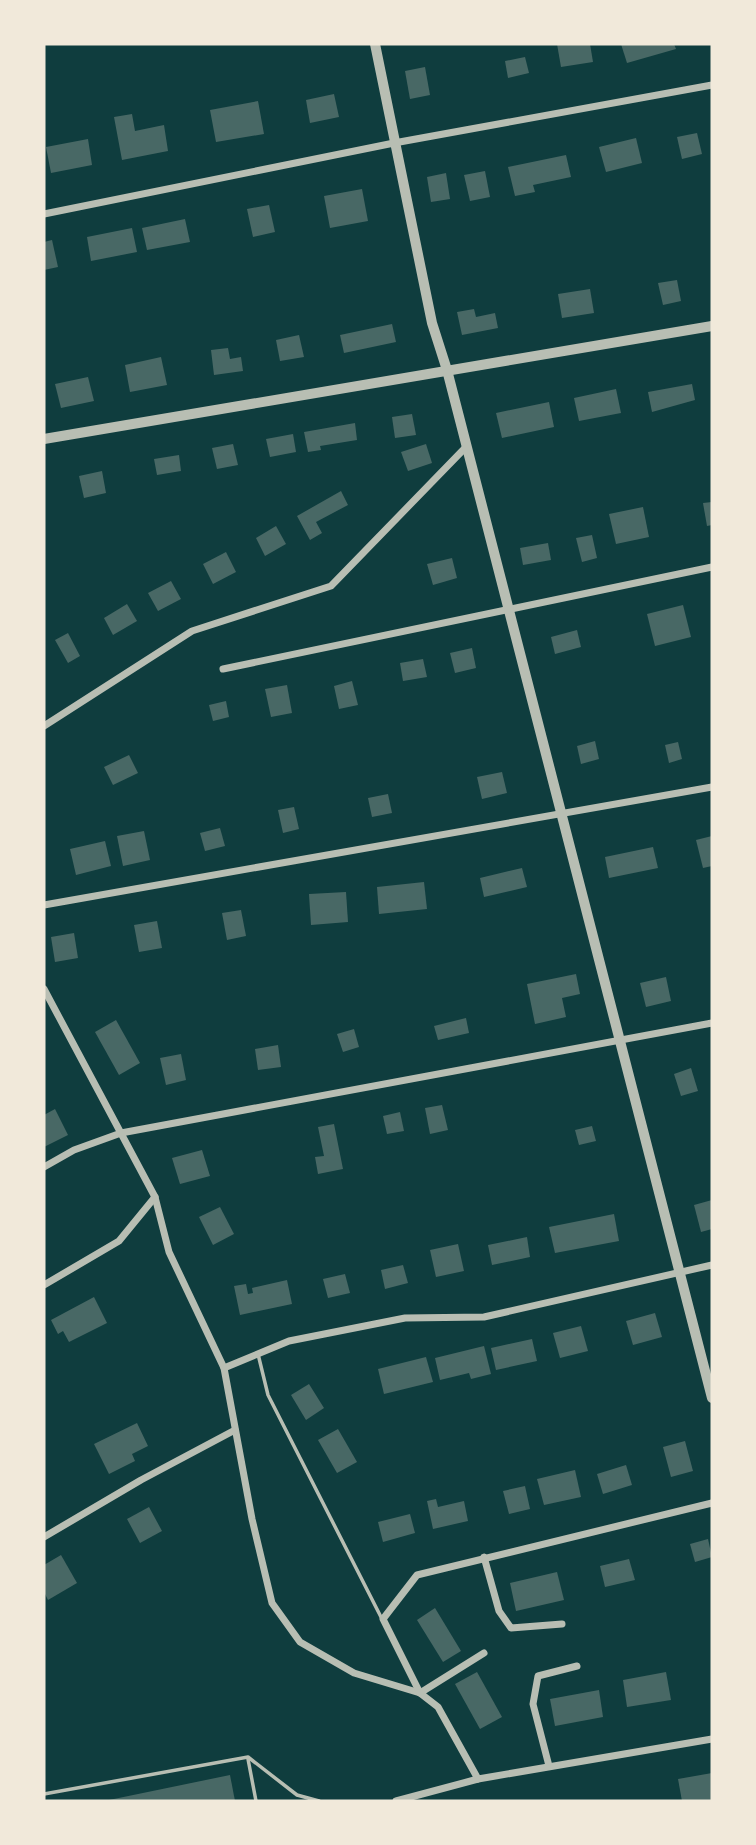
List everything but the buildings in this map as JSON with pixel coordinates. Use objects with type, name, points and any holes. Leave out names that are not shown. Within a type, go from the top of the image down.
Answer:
[{"type":"street","points":[[375,44],[432,323],[447,370],[712,1398]]},
{"type":"street","points":[[44,214],[394,143],[712,85]]},
{"type":"street","points":[[44,439],[712,326]]},
{"type":"street","points":[[44,726],[192,631],[331,586],[466,447]]},
{"type":"street","points":[[223,669],[712,567]]},
{"type":"street","points":[[44,905],[712,787]]},
{"type":"street","points":[[44,989],[155,1197],[169,1252],[224,1368],[272,1603],[300,1642],[354,1673],[420,1693],[438,1707],[478,1779]]},
{"type":"street","points":[[44,1167],[74,1150],[121,1133],[712,1023]]},
{"type":"street","points":[[44,1284],[119,1241],[155,1197]]},
{"type":"street","points":[[224,1368],[289,1340],[405,1318],[484,1317],[712,1265]]},
{"type":"street","points":[[44,1537],[235,1430]]},
{"type":"street","points":[[420,1693],[383,1619],[417,1575],[712,1503]]},
{"type":"street","points":[[484,1557],[499,1611],[511,1628],[562,1624]]},
{"type":"street","points":[[420,1693],[484,1653]]},
{"type":"street","points":[[549,1766],[533,1704],[538,1676],[577,1666]]},
{"type":"street","points":[[396,1801],[478,1779],[712,1739]]},
{"type":"lane","points":[[257,1352],[268,1395],[383,1619]]},
{"type":"lane","points":[[248,1757],[256,1801]]},
{"type":"lane","points":[[44,1794],[248,1757],[297,1795],[319,1801]]}]
